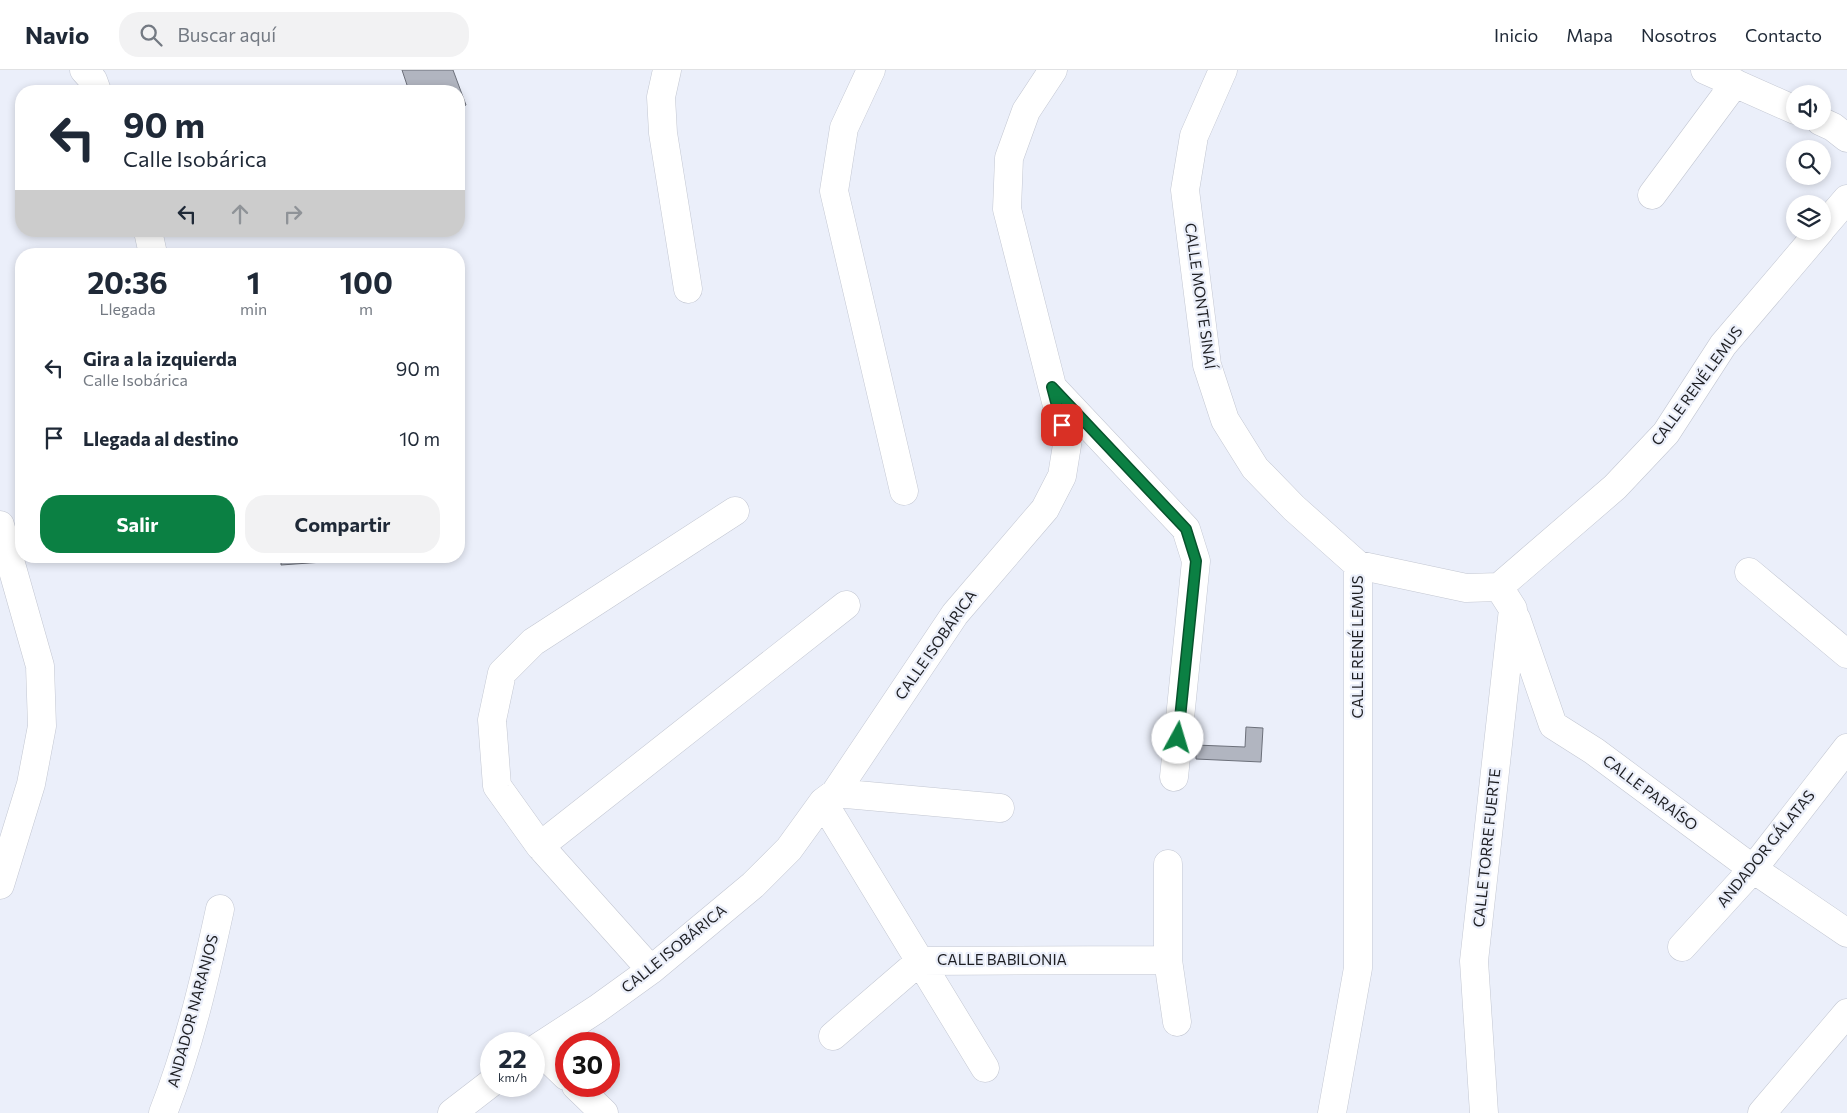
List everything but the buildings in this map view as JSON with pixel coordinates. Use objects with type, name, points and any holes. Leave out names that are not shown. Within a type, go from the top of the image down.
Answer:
[{"type":"street","points":[[84,70],[95,85]]},
{"type":"street","points":[[667,70],[661,97],[663,133],[688,289]]},
{"type":"street","points":[[871,70],[844,128],[834,191],[904,491]]},
{"type":"street","name":"CALLE ISOBÁRICA","points":[[545,1042],[651,970],[753,886],[789,849],[829,798],[955,614],[1045,509],[1062,476],[1067,445],[1006,209],[1009,158],[1026,111],[1054,70]]},
{"type":"street","name":"CALLE MONTE SINAÍ","points":[[1223,70],[1194,136],[1185,190],[1207,366],[1225,420],[1255,468],[1294,508],[1358,565]]},
{"type":"street","points":[[1705,70],[1786,106]]},
{"type":"street","points":[[1652,195],[1735,83]]},
{"type":"street","points":[[1831,126],[1847,138]]},
{"type":"street","points":[[1831,218],[1847,199]]},
{"type":"street","name":"CALLE RENÉ LEMUS","points":[[1332,1113],[1358,968],[1358,565],[1506,598],[1666,433],[1723,345],[1812,240]]},
{"type":"street","points":[[1052,387],[1186,529],[1196,561],[1174,777]]},
{"type":"street","points":[[651,970],[540,846],[497,786],[492,720],[502,673],[533,642],[735,511]]},
{"type":"street","points":[[0,525],[40,666],[42,726],[31,784],[0,885]]},
{"type":"street","points":[[1750,572],[1847,654]]},
{"type":"street","name":"CALLE PARAÍSO","points":[[1506,598],[1553,725],[1594,751],[1753,869],[1847,934]]},
{"type":"street","name":"CALLE TORRE FUERTE","points":[[1484,1113],[1474,960],[1506,598]]},
{"type":"street","points":[[540,846],[846,605]]},
{"type":"street","name":"ANDADOR GÁLATAS","points":[[1682,948],[1753,869],[1847,748]]},
{"type":"street","points":[[829,798],[1000,808]]},
{"type":"street","points":[[829,798],[920,961],[985,1068]]},
{"type":"street","points":[[1168,864],[1168,960],[1177,1022]]},
{"type":"street","name":"ANDADOR NARANJOS","points":[[163,1113],[178,1075],[196,1010],[220,908]]},
{"type":"street","name":"CALLE BABILONIA","points":[[833,1036],[920,961],[1168,960]]},
{"type":"street","points":[[1762,1113],[1847,1013]]},
{"type":"street","points":[[545,1058],[555,1066]]},
{"type":"street","points":[[452,1113],[480,1091]]},
{"type":"street","points":[[587,1097],[604,1113]]},
{"type":"route","points":[[1062,425],[1052,387],[1186,529],[1196,561],[1178,738]]}]
